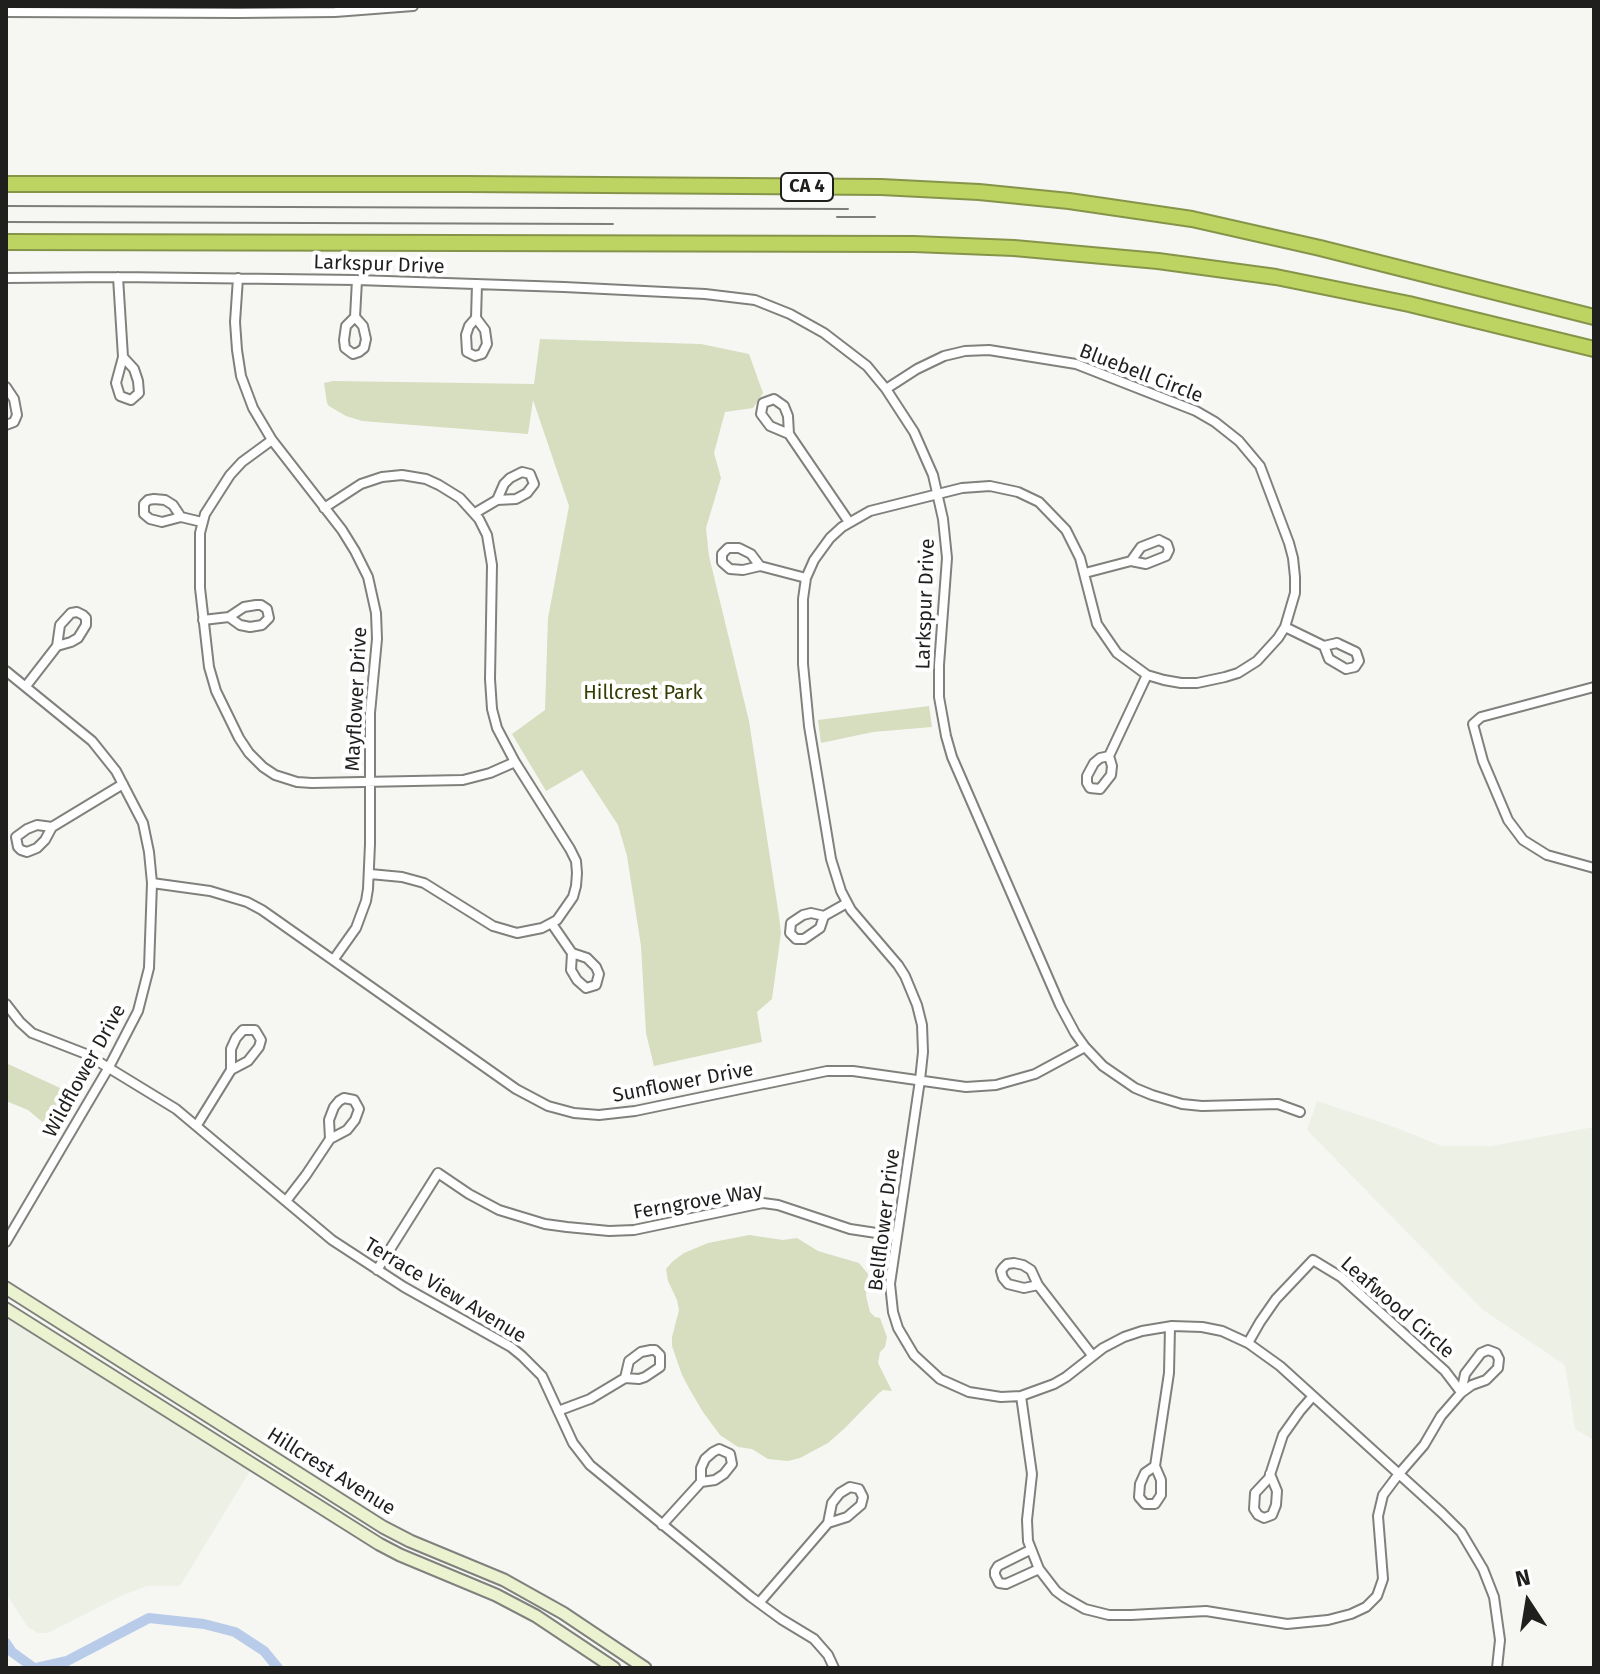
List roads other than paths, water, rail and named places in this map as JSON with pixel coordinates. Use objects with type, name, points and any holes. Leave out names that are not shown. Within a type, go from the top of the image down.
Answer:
[{"type":"highway","name":"CA 4","points":[[6,184],[881,187],[979,192],[1111,206],[1192,219],[1594,317]]},
{"type":"highway","points":[[6,242],[856,244],[1014,248],[1158,261],[1276,277],[1397,301],[1594,349]]},
{"type":"main road","name":"Hillcrest Avenue","points":[[6,1288],[397,1535],[504,1580],[563,1613],[645,1668]]},
{"type":"main road","name":"Hillcrest Avenue","points":[[6,1309],[379,1544],[496,1595],[536,1616],[614,1668]]},
{"type":"main road","points":[[245,1460],[261,1458],[306,1478]]},
{"type":"street","points":[[6,12],[335,12],[413,6]]},
{"type":"street","points":[[118,277],[123,357],[116,377],[117,388],[122,399],[131,400],[139,393],[138,379],[123,357]]},
{"type":"street","name":"Larkspur Drive","points":[[6,278],[357,280],[705,294],[755,300],[790,314],[824,333],[867,366],[886,389],[923,450],[938,493],[947,558],[939,697],[948,746],[1060,1005],[1076,1034],[1103,1066],[1120,1079],[1162,1098],[1202,1106],[1278,1104],[1300,1112]]},
{"type":"street","name":"Mayflower Drive","points":[[238,278],[235,325],[241,376],[253,408],[272,440],[342,530],[368,577],[375,603],[377,639],[370,711],[370,874],[361,917],[334,959]]},
{"type":"street","points":[[355,317],[357,280]]},
{"type":"street","points":[[476,318],[477,284]]},
{"type":"street","name":"Bluebell Circle","points":[[886,389],[944,356],[989,350],[1076,364],[1210,419],[1239,441],[1260,466],[1284,527],[1295,577],[1295,593],[1285,627],[1257,661],[1238,673],[1197,683],[1181,683],[1147,675],[1117,653],[1097,624],[1080,558],[1066,530],[1047,510],[1029,496],[990,486],[938,493]]},
{"type":"street","points":[[6,387],[14,399],[17,415],[14,422],[6,425]]},
{"type":"street","points":[[789,434],[770,426],[761,414],[763,403],[774,399],[784,406],[789,434],[849,522]]},
{"type":"street","points":[[272,440],[242,462],[211,503],[202,522],[199,562],[203,620],[213,681],[239,738],[254,760],[275,775],[297,782],[463,780],[515,762]]},
{"type":"street","points":[[475,513],[497,500],[516,499],[527,493],[534,484],[530,474],[522,472],[510,478],[497,500]]},
{"type":"street","points":[[324,508],[361,484],[402,475],[426,479],[439,485],[460,498],[475,513],[487,535],[492,565],[492,709],[501,738],[576,861],[577,881],[565,911],[552,924],[517,933],[484,922],[424,883],[370,874]]},
{"type":"street","name":"Bellflower Drive","points":[[938,493],[870,511],[849,522],[830,538],[814,560],[806,578],[803,599],[807,715],[836,877],[857,918],[898,965],[914,996],[922,1025],[920,1080],[890,1284],[898,1328],[914,1355],[932,1373],[960,1389],[990,1396],[1021,1396],[1054,1384],[1092,1355],[1142,1331],[1188,1326],[1212,1329],[1248,1343],[1270,1358],[1454,1524],[1470,1545],[1494,1597],[1499,1625],[1497,1668]]},
{"type":"street","points":[[181,517],[202,522]]},
{"type":"street","points":[[1085,573],[1131,561]]},
{"type":"street","points":[[760,566],[806,578]]},
{"type":"street","points":[[203,620],[229,617]]},
{"type":"street","points":[[1285,627],[1324,646]]},
{"type":"street","points":[[26,686],[57,646]]},
{"type":"street","name":"Wildflower Drive","points":[[6,671],[99,749],[123,784],[143,823],[152,883],[150,951],[142,1000],[109,1067],[6,1242]]},
{"type":"street","points":[[1109,756],[1147,675]]},
{"type":"street","points":[[1594,687],[1481,717],[1473,724],[1483,761],[1508,820],[1523,840],[1547,855],[1594,868]]},
{"type":"street","points":[[52,827],[123,784]]},
{"type":"street","name":"Sunflower Drive","points":[[152,883],[197,888],[249,903],[262,910],[516,1089],[548,1106],[574,1113],[599,1115],[635,1111],[827,1071],[853,1071],[966,1087],[999,1084],[1035,1074],[1085,1047]]},
{"type":"street","points":[[824,916],[847,903]]},
{"type":"street","points":[[552,924],[572,953]]},
{"type":"street","name":"Terrace View Avenue","points":[[6,1004],[32,1033],[86,1054],[176,1109],[331,1239],[377,1270],[522,1356],[542,1376],[573,1443],[590,1465],[759,1603],[814,1639],[828,1655],[834,1668]]},
{"type":"street","points":[[197,1125],[231,1070],[248,1061],[259,1047],[261,1040],[255,1030],[243,1030],[236,1038],[231,1049],[231,1070]]},
{"type":"street","points":[[286,1201],[330,1139],[347,1130],[355,1120],[359,1109],[354,1100],[344,1098],[334,1107],[329,1120],[330,1139]]},
{"type":"street","name":"Ferngrove Way","points":[[377,1270],[438,1173],[499,1210],[554,1225],[609,1231],[634,1230],[763,1203],[840,1226],[896,1236]]},
{"type":"street","name":"Leafwood Circle","points":[[1248,1343],[1276,1299],[1313,1260],[1341,1277],[1445,1371],[1461,1393]]},
{"type":"street","points":[[1038,1285],[1092,1355]]},
{"type":"street","points":[[1155,1466],[1169,1373],[1170,1327]]},
{"type":"street","points":[[558,1411],[590,1399],[625,1378],[639,1379],[652,1373],[660,1367],[660,1355],[655,1350],[647,1350],[634,1357],[628,1364],[625,1378]]},
{"type":"street","points":[[1021,1396],[1032,1474],[1028,1541],[1039,1569],[1056,1591],[1085,1609],[1109,1615],[1206,1611],[1287,1624],[1341,1617],[1366,1607],[1375,1599],[1380,1591],[1383,1572],[1379,1509],[1383,1495],[1461,1393],[1489,1378],[1499,1366],[1496,1353],[1491,1350],[1481,1353],[1465,1374],[1461,1393]]},
{"type":"street","points":[[1270,1474],[1277,1491],[1276,1505],[1272,1515],[1264,1518],[1255,1513],[1255,1494],[1267,1481],[1283,1435],[1313,1396]]},
{"type":"street","points":[[662,1525],[701,1482],[702,1464],[713,1452],[722,1449],[730,1454],[732,1464],[724,1474],[715,1480],[701,1482]]},
{"type":"street","points":[[759,1603],[828,1523],[832,1503],[840,1493],[850,1487],[859,1489],[863,1497],[861,1505],[847,1517],[828,1523]]},
{"type":"street","points":[[1030,1550],[998,1566],[995,1575],[999,1583],[1006,1584],[1039,1569]]},
{"type":"waterway","points":[[36,1668],[67,1661],[149,1618],[204,1624],[235,1632],[264,1651],[278,1668]]},
{"type":"waterway","points":[[6,1643],[12,1652],[34,1668]]},
{"type":"tram line","points":[[6,206],[848,209]]},
{"type":"tram line","points":[[837,217],[875,217]]},
{"type":"tram line","points":[[6,222],[613,224]]},
{"type":"park label","name":"Hillcrest Park","points":[[643,693]]}]
